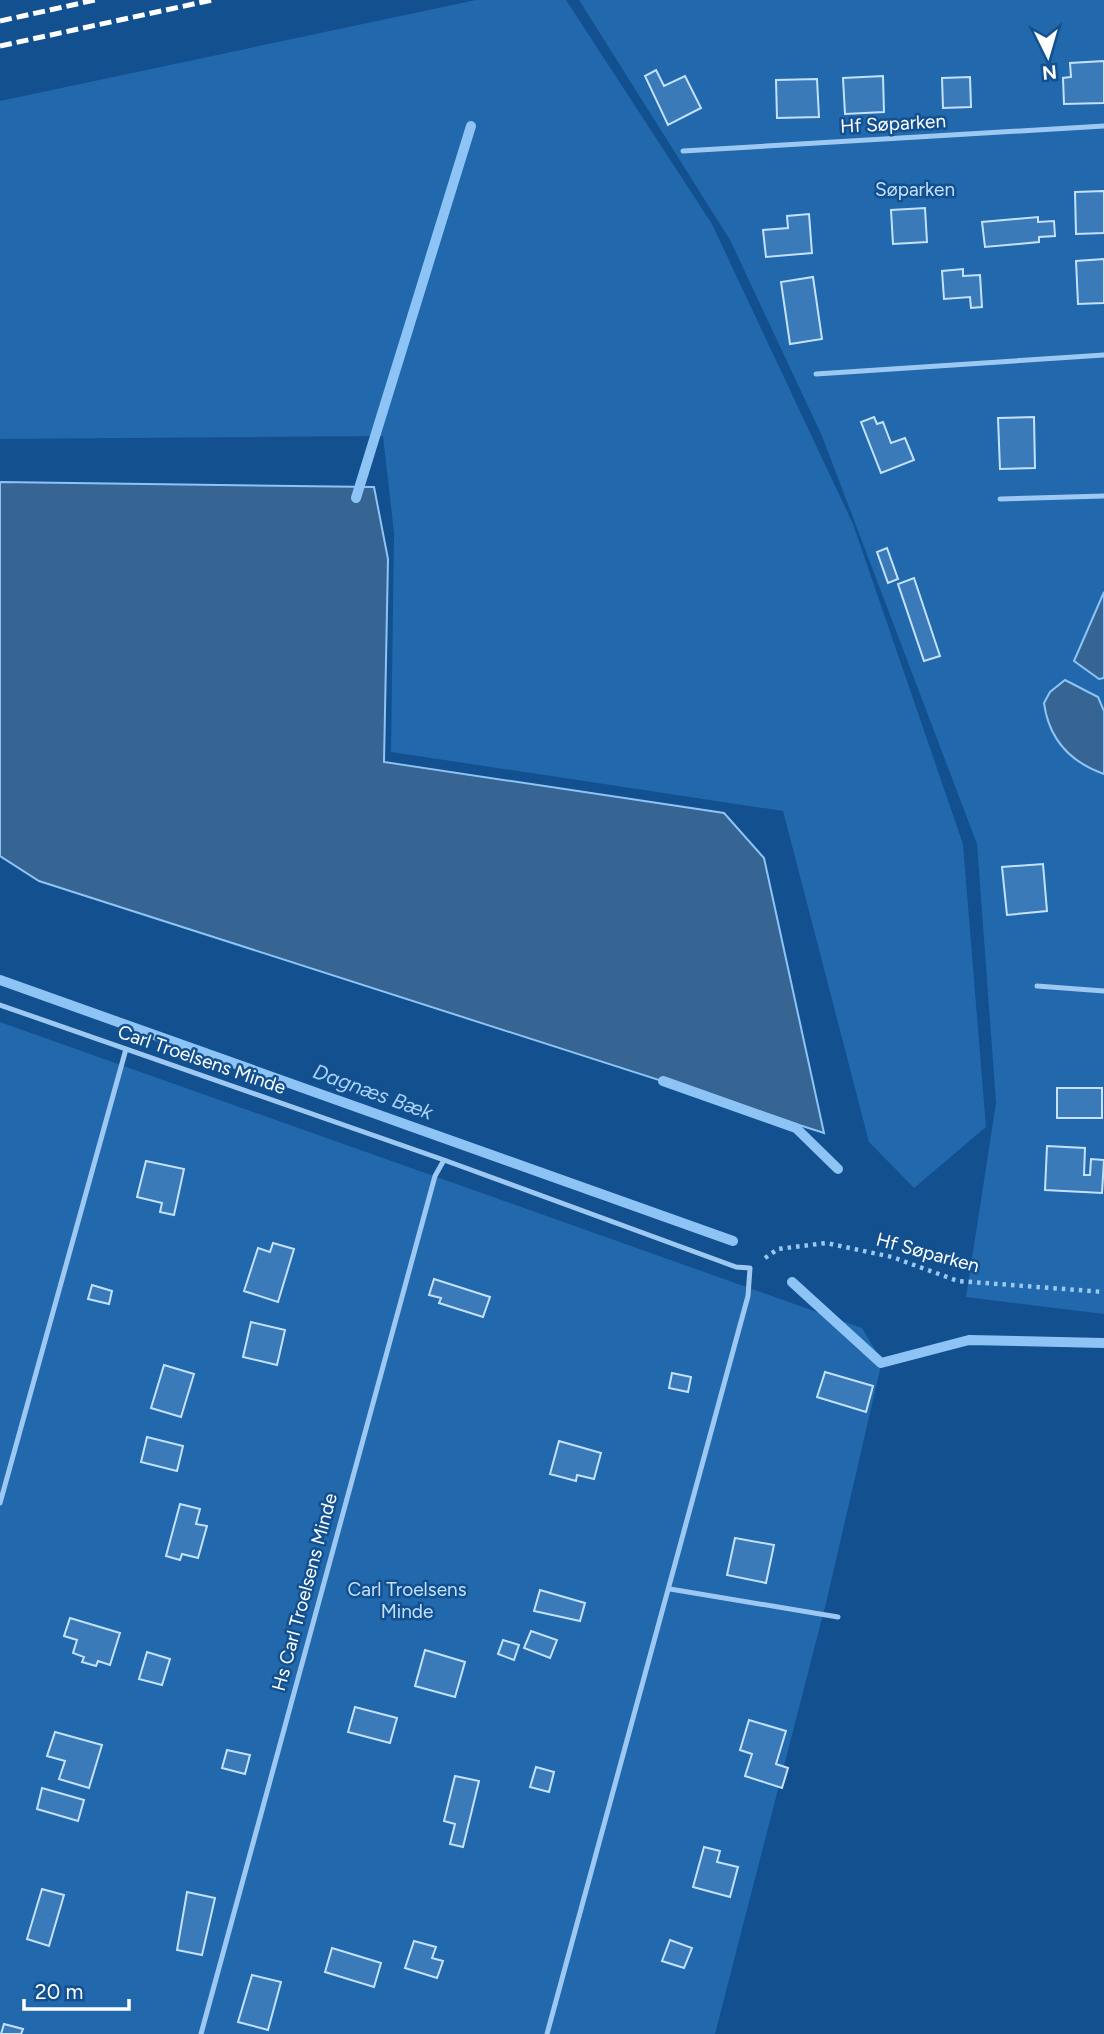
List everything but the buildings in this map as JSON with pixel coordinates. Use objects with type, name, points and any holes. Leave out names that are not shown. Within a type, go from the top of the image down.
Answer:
[{"type":"lane","name":"Hf Søparken","points":[[683,151],[1104,126]]},
{"type":"lane","points":[[816,374],[1104,355]]},
{"type":"lane","points":[[1000,499],[1104,495]]},
{"type":"lane","points":[[1037,986],[1104,991]]},
{"type":"lane","name":"Carl Troelsens Minde","points":[[0,1005],[444,1160],[736,1267],[750,1268]]},
{"type":"lane","points":[[0,1503],[126,1049]]},
{"type":"lane","name":"Hs Carl Troelsens Minde","points":[[201,2034],[435,1176],[444,1160]]},
{"type":"lane","points":[[547,2034],[748,1296],[750,1268]]},
{"type":"lane","points":[[670,1589],[838,1617]]},
{"type":"path","name":"Hf Søparken","points":[[750,1268],[778,1249],[826,1243],[892,1257],[958,1281],[1104,1292]]},
{"type":"green space","points":[[476,0],[566,0],[712,224],[853,524],[963,844],[986,1127],[914,1188],[869,1142],[783,811],[391,752],[394,533],[383,436],[0,439],[0,101]]},
{"type":"green space","name":"Søparken","points":[[579,0],[1104,0],[1104,1314],[966,1297],[996,1103],[977,844],[822,436],[730,240]]},
{"type":"green space","name":"Carl Troelsens Minde","points":[[0,1022],[862,1328],[882,1361],[827,1599],[715,2034],[0,2034]]},
{"type":"shaded area","points":[[0,482],[374,487],[388,559],[384,762],[724,813],[764,858],[824,1133],[39,881],[0,856]]},
{"type":"shaded area","points":[[1104,592],[1104,678],[1099,679],[1074,661]]},
{"type":"shaded area","points":[[1065,680],[1098,697],[1104,711],[1104,774],[1071,756],[1056,739],[1051,728],[1044,703],[1050,692]]},
{"type":"waterway","points":[[356,498],[471,126]]},
{"type":"waterway","name":"Dagnæs Bæk","points":[[0,980],[733,1241]]},
{"type":"waterway","points":[[663,1081],[796,1128],[838,1169]]},
{"type":"waterway","name":"Dagnæs Bæk","points":[[792,1282],[881,1363],[969,1340],[1104,1343]]},
{"type":"railway","points":[[0,21],[95,0]]},
{"type":"railway","points":[[0,46],[212,0]]}]
